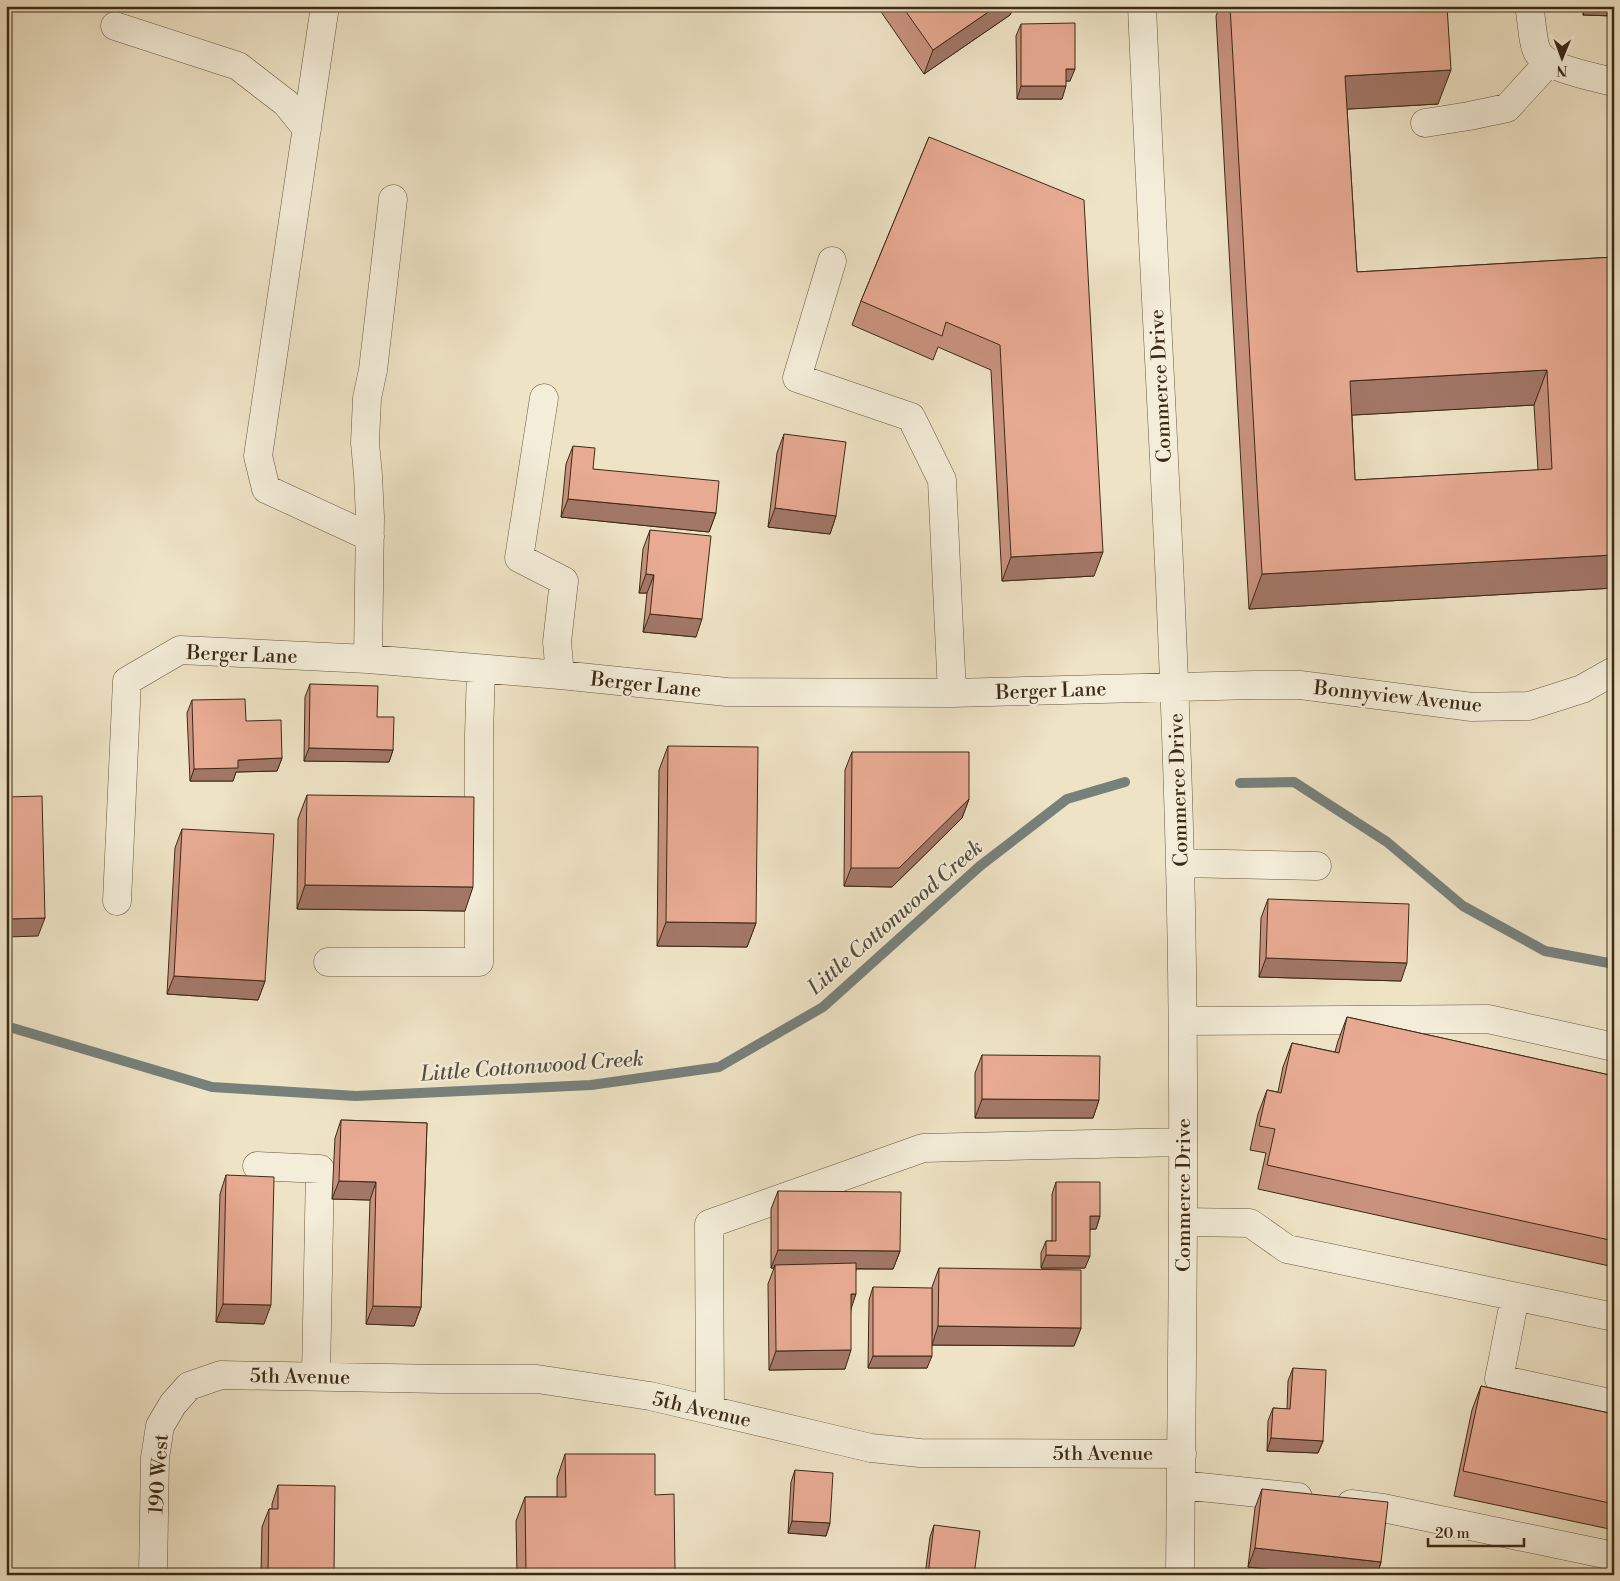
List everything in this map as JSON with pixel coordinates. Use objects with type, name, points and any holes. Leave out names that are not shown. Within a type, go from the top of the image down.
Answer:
[{"type":"street","points":[[325,6],[258,456],[266,489],[370,537]]},
{"type":"street","name":"Commerce Drive","points":[[1142,6],[1174,687],[1180,863],[1183,1022],[1180,1575]]},
{"type":"street","points":[[1529,6],[1538,53],[1548,62],[1578,73],[1614,82]]},
{"type":"street","points":[[115,26],[238,66],[286,103],[307,129]]},
{"type":"street","points":[[1425,123],[1507,108],[1548,62]]},
{"type":"street","points":[[368,659],[370,537],[365,443],[367,398],[373,370],[393,199]]},
{"type":"street","points":[[832,261],[797,378],[911,417],[942,480],[952,693]]},
{"type":"street","points":[[544,398],[519,558],[564,581],[557,642],[560,675]]},
{"type":"street","name":"Berger Lane","points":[[117,901],[127,681],[180,650],[368,659],[560,675],[727,692],[952,693],[1174,687]]},
{"type":"street","points":[[328,962],[479,962],[481,668]]},
{"type":"street","name":"Bonnyview Avenue","points":[[1174,687],[1300,686],[1472,706],[1529,706],[1582,689],[1614,671]]},
{"type":"street","points":[[1180,863],[1317,866]]},
{"type":"street","points":[[1183,1022],[1488,1019],[1614,1047]]},
{"type":"street","points":[[710,1410],[709,1224],[924,1148],[1183,1142]]},
{"type":"street","points":[[257,1166],[320,1168],[316,1376]]},
{"type":"street","points":[[1183,1222],[1250,1223],[1287,1249],[1614,1318]]},
{"type":"street","points":[[1516,1297],[1499,1379],[1614,1404]]},
{"type":"street","name":"5th Avenue","points":[[221,1375],[537,1379],[650,1396],[871,1448],[930,1453],[1182,1454]]},
{"type":"street","name":"190 West","points":[[153,1575],[156,1458],[160,1426],[173,1404],[189,1386],[221,1375]]},
{"type":"street","points":[[1181,1485],[1383,1508],[1614,1556]]},
{"type":"building","points":[[902,6],[997,6],[933,50]]},
{"type":"building","points":[[1230,6],[1447,6],[1451,70],[1345,76],[1357,272],[1614,257],[1614,555],[1262,574]],"holes":[[[1547,370],[1552,469],[1355,480],[1350,381]]]},
{"type":"building","points":[[1075,23],[1075,69],[1066,69],[1066,86],[1021,86],[1021,24]]},
{"type":"building","points":[[929,137],[1084,200],[1103,552],[1011,557],[1000,345],[946,322],[942,336],[861,301]]},
{"type":"building","points":[[784,434],[846,442],[836,516],[775,508]]},
{"type":"building","points":[[573,446],[595,448],[593,469],[719,481],[716,513],[568,499]]},
{"type":"building","points":[[650,530],[711,536],[702,619],[650,614],[654,575],[646,574]]},
{"type":"building","points":[[310,684],[378,686],[377,717],[394,717],[393,750],[309,748]]},
{"type":"building","points":[[245,699],[246,721],[281,720],[282,758],[238,760],[238,768],[194,769],[192,700]]},
{"type":"building","points":[[668,746],[758,747],[756,923],[666,922]]},
{"type":"building","points":[[852,752],[969,752],[969,799],[899,868],[851,868]]},
{"type":"building","points":[[307,795],[474,797],[473,887],[305,885]]},
{"type":"building","points":[[42,796],[45,918],[6,919],[6,797]]},
{"type":"building","points":[[182,829],[274,834],[265,981],[174,976]]},
{"type":"building","points":[[1268,899],[1409,904],[1407,963],[1266,958]]},
{"type":"building","points":[[1347,1017],[1614,1076],[1614,1241],[1267,1165],[1275,1129],[1259,1126],[1267,1090],[1281,1093],[1292,1043],[1339,1053]]},
{"type":"building","points":[[982,1055],[1100,1056],[1099,1100],[982,1099]]},
{"type":"building","points":[[341,1120],[427,1123],[421,1307],[373,1306],[376,1182],[339,1181]]},
{"type":"building","points":[[226,1175],[274,1177],[271,1305],[223,1304]]},
{"type":"building","points":[[1056,1182],[1100,1182],[1100,1216],[1090,1216],[1090,1256],[1046,1255],[1046,1241],[1056,1241]]},
{"type":"building","points":[[778,1191],[901,1192],[900,1251],[778,1250]]},
{"type":"building","points":[[856,1263],[856,1294],[851,1294],[851,1350],[776,1351],[775,1265]]},
{"type":"building","points":[[939,1268],[1081,1270],[1081,1328],[938,1326]]},
{"type":"building","points":[[873,1287],[932,1288],[932,1356],[873,1356]]},
{"type":"building","points":[[1293,1368],[1326,1370],[1323,1441],[1271,1438],[1273,1408],[1290,1409]]},
{"type":"building","points":[[1481,1386],[1614,1414],[1614,1504],[1463,1471]]},
{"type":"building","points":[[565,1454],[655,1454],[655,1495],[674,1494],[675,1571],[526,1573],[525,1497],[566,1497]]},
{"type":"building","points":[[795,1470],[833,1473],[830,1523],[792,1521]]},
{"type":"building","points":[[278,1485],[335,1486],[334,1572],[268,1570],[269,1509],[278,1509]]},
{"type":"building","points":[[1262,1489],[1388,1502],[1381,1562],[1255,1548]]},
{"type":"building","points":[[934,1525],[980,1531],[974,1575],[928,1575]]},
{"type":"waterway","name":"Little Cottonwood Creek","points":[[6,1026],[212,1087],[356,1096],[591,1085],[719,1067],[823,1007],[980,866],[1067,799],[1125,782]]},
{"type":"waterway","name":"Little Cottonwood Creek","points":[[1240,783],[1294,782],[1387,842],[1463,906],[1545,951],[1614,964]]}]
